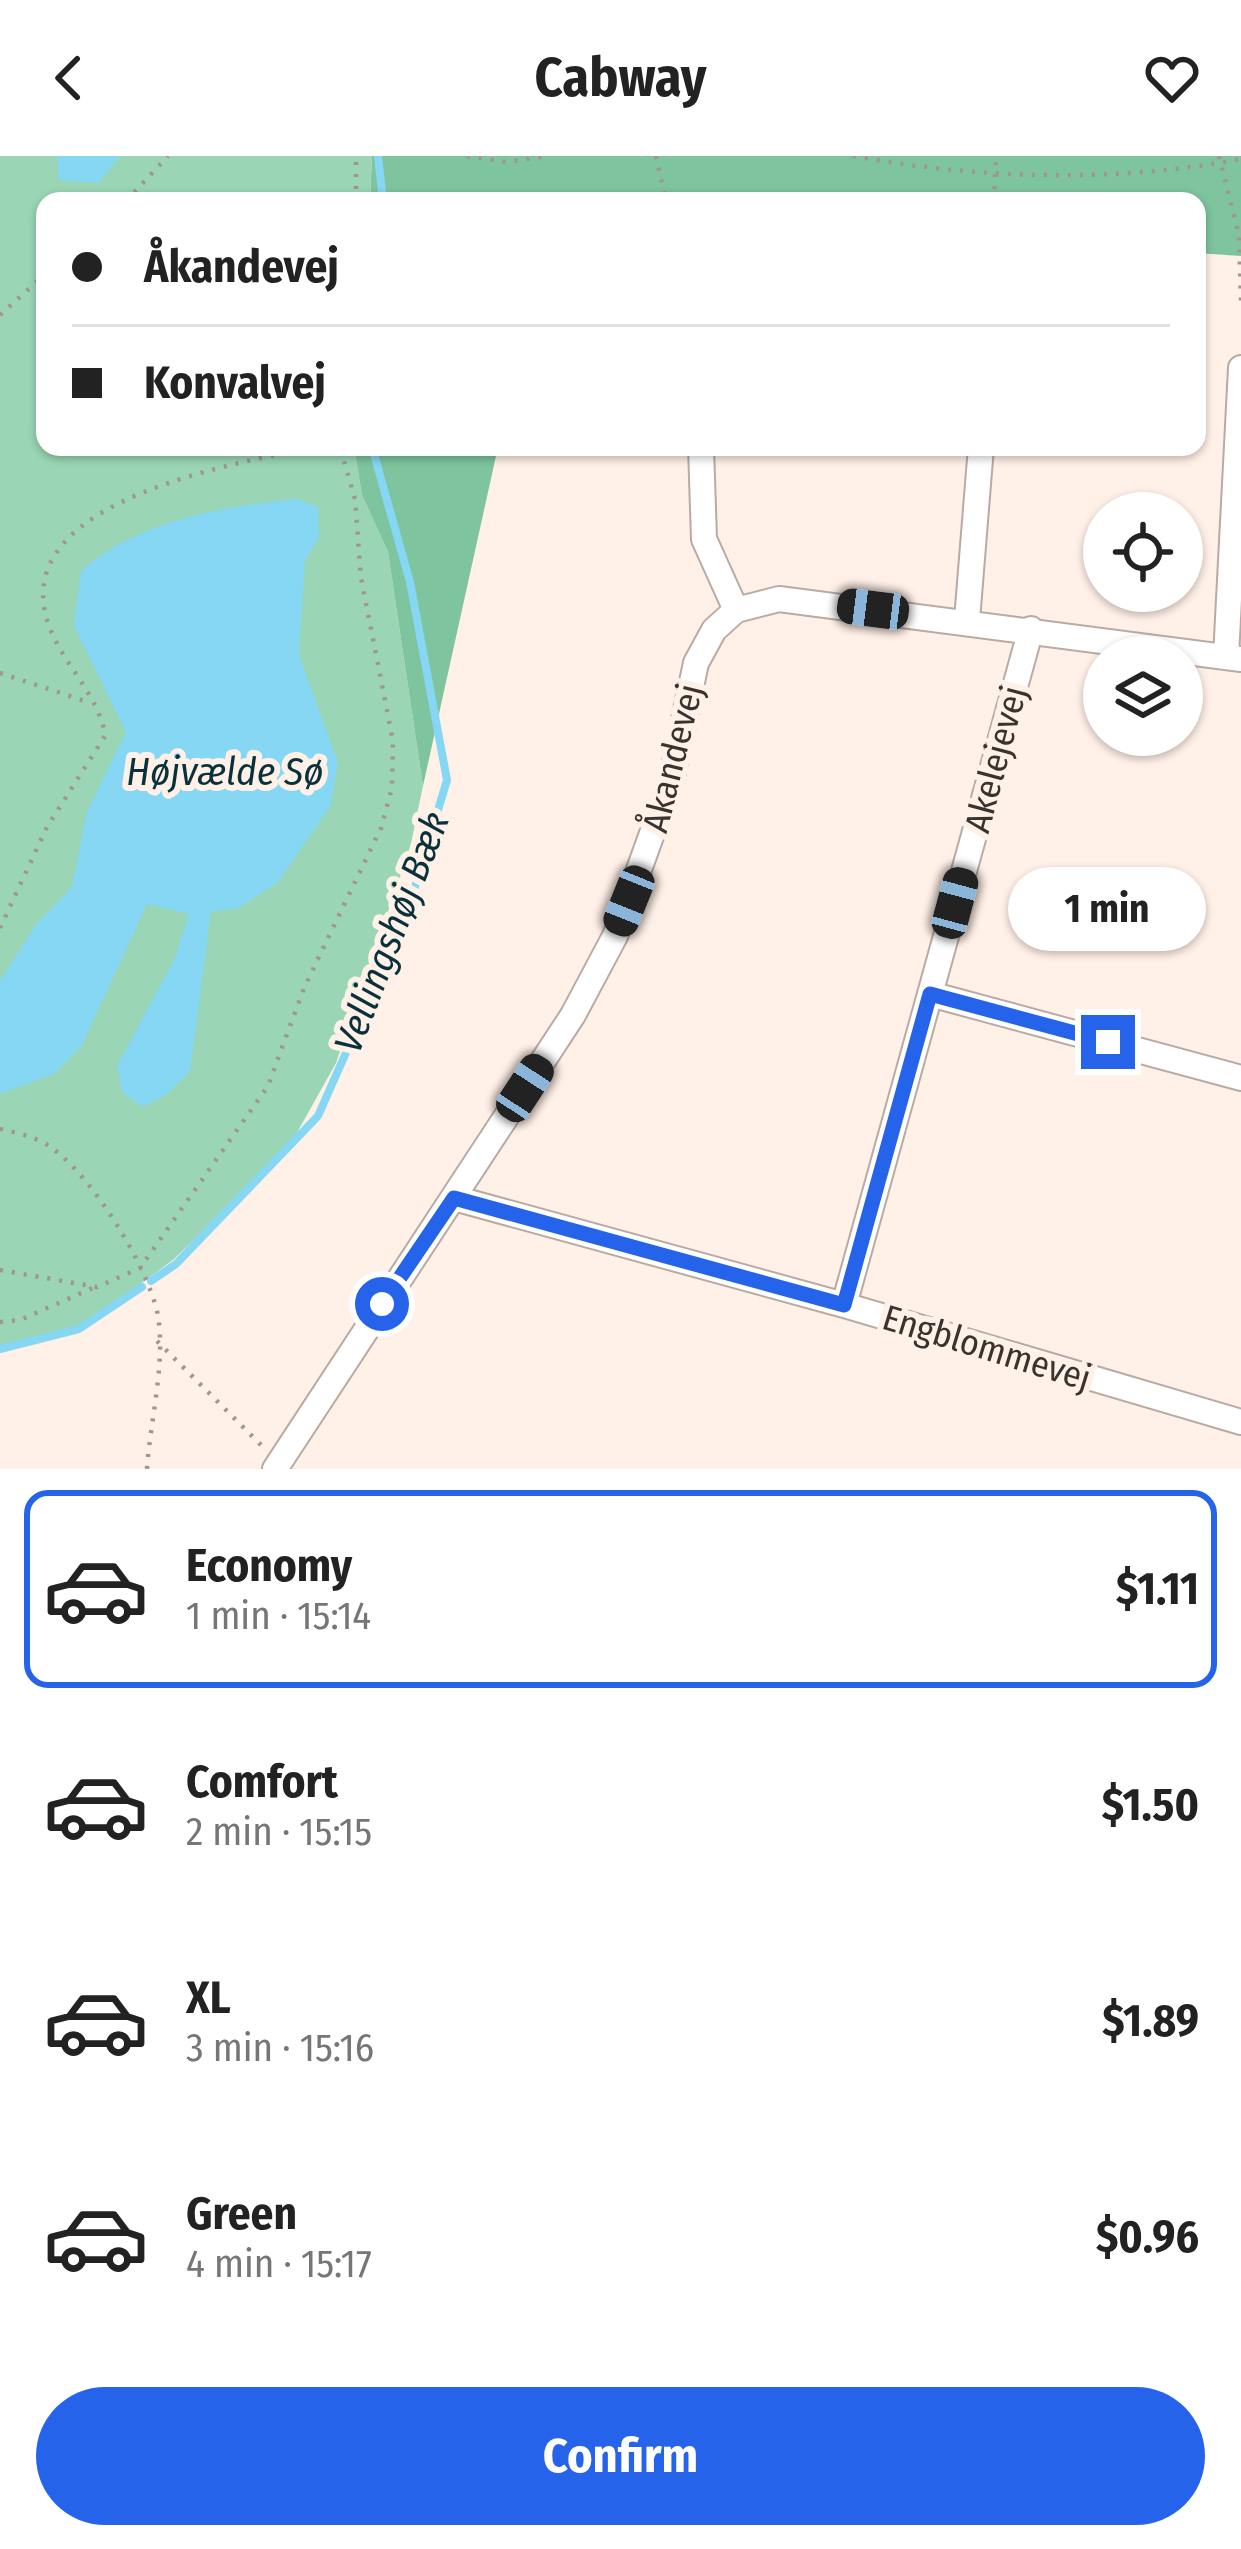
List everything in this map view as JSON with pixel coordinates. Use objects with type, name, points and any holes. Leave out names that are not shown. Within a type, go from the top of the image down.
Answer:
[{"type":"street","points":[[701,456],[704,539],[736,610],[779,599],[1234,658],[1241,368]]},
{"type":"street","points":[[967,620],[979,456]]},
{"type":"street","name":"Åkandevej","points":[[277,1464],[573,1015],[615,936],[671,781],[696,664],[714,630],[736,610]]},
{"type":"street","name":"Akelejevej","points":[[844,1305],[1031,629]]},
{"type":"street","points":[[930,994],[1241,1078]]},
{"type":"street","name":"Engblommevej","points":[[454,1198],[844,1305],[1241,1422]]},
{"type":"path","points":[[134,192],[168,156]]},
{"type":"path","points":[[356,156],[356,192]]},
{"type":"path","points":[[467,156],[506,162],[549,156]]},
{"type":"path","points":[[656,156],[664,192]]},
{"type":"path","points":[[853,156],[934,171],[1110,176],[1241,159]]},
{"type":"path","points":[[994,192],[995,156]]},
{"type":"path","points":[[1219,160],[1239,235],[1241,301]]},
{"type":"path","points":[[0,316],[36,282]]},
{"type":"path","points":[[0,928],[47,827],[105,736],[103,720],[70,672],[44,609],[45,578],[58,551],[83,526],[124,501],[184,477],[274,456]]},
{"type":"path","points":[[0,1322],[20,1320],[140,1268],[268,1086],[304,988],[381,828],[392,788],[393,741],[362,578],[355,499],[343,456]]},
{"type":"path","points":[[0,673],[92,703]]},
{"type":"path","points":[[0,1129],[51,1147],[70,1164],[116,1224],[140,1268],[158,1313],[147,1469]]},
{"type":"path","points":[[0,1270],[97,1287]]},
{"type":"path","points":[[157,1341],[277,1464]]},
{"type":"green space","points":[[0,156],[372,156],[370,192],[36,192],[36,456],[356,456],[362,495],[388,552],[423,786],[410,848],[336,1063],[289,1147],[173,1260],[79,1329],[0,1349]]},
{"type":"green space","points":[[372,156],[1241,156],[1241,256],[1206,254],[1206,192],[370,192]]},
{"type":"green space","points":[[356,456],[496,456],[423,786],[388,552],[362,495]]},
{"type":"water","points":[[57,156],[120,156],[98,183],[59,180]]},
{"type":"water","name":"Højvælde Sø","points":[[297,499],[318,507],[319,538],[305,560],[299,655],[338,762],[331,805],[278,882],[239,908],[211,912],[190,1071],[167,1094],[143,1107],[122,1092],[117,1066],[174,960],[189,914],[147,904],[82,1045],[54,1074],[0,1094],[0,981],[35,926],[72,887],[87,812],[126,732],[74,626],[81,571],[129,539],[183,518]]},
{"type":"waterway","name":"Vellingshøj Bæk","points":[[378,156],[382,192]]},
{"type":"waterway","name":"Vellingshøj Bæk","points":[[151,1281],[176,1264],[318,1116],[406,917],[447,780],[410,582],[375,456]]},
{"type":"waterway","name":"Vellingshøj Bæk","points":[[0,1349],[79,1329],[142,1287]]},
{"type":"route","points":[[382,1304],[454,1198],[844,1305],[930,994],[1108,1042]]}]
